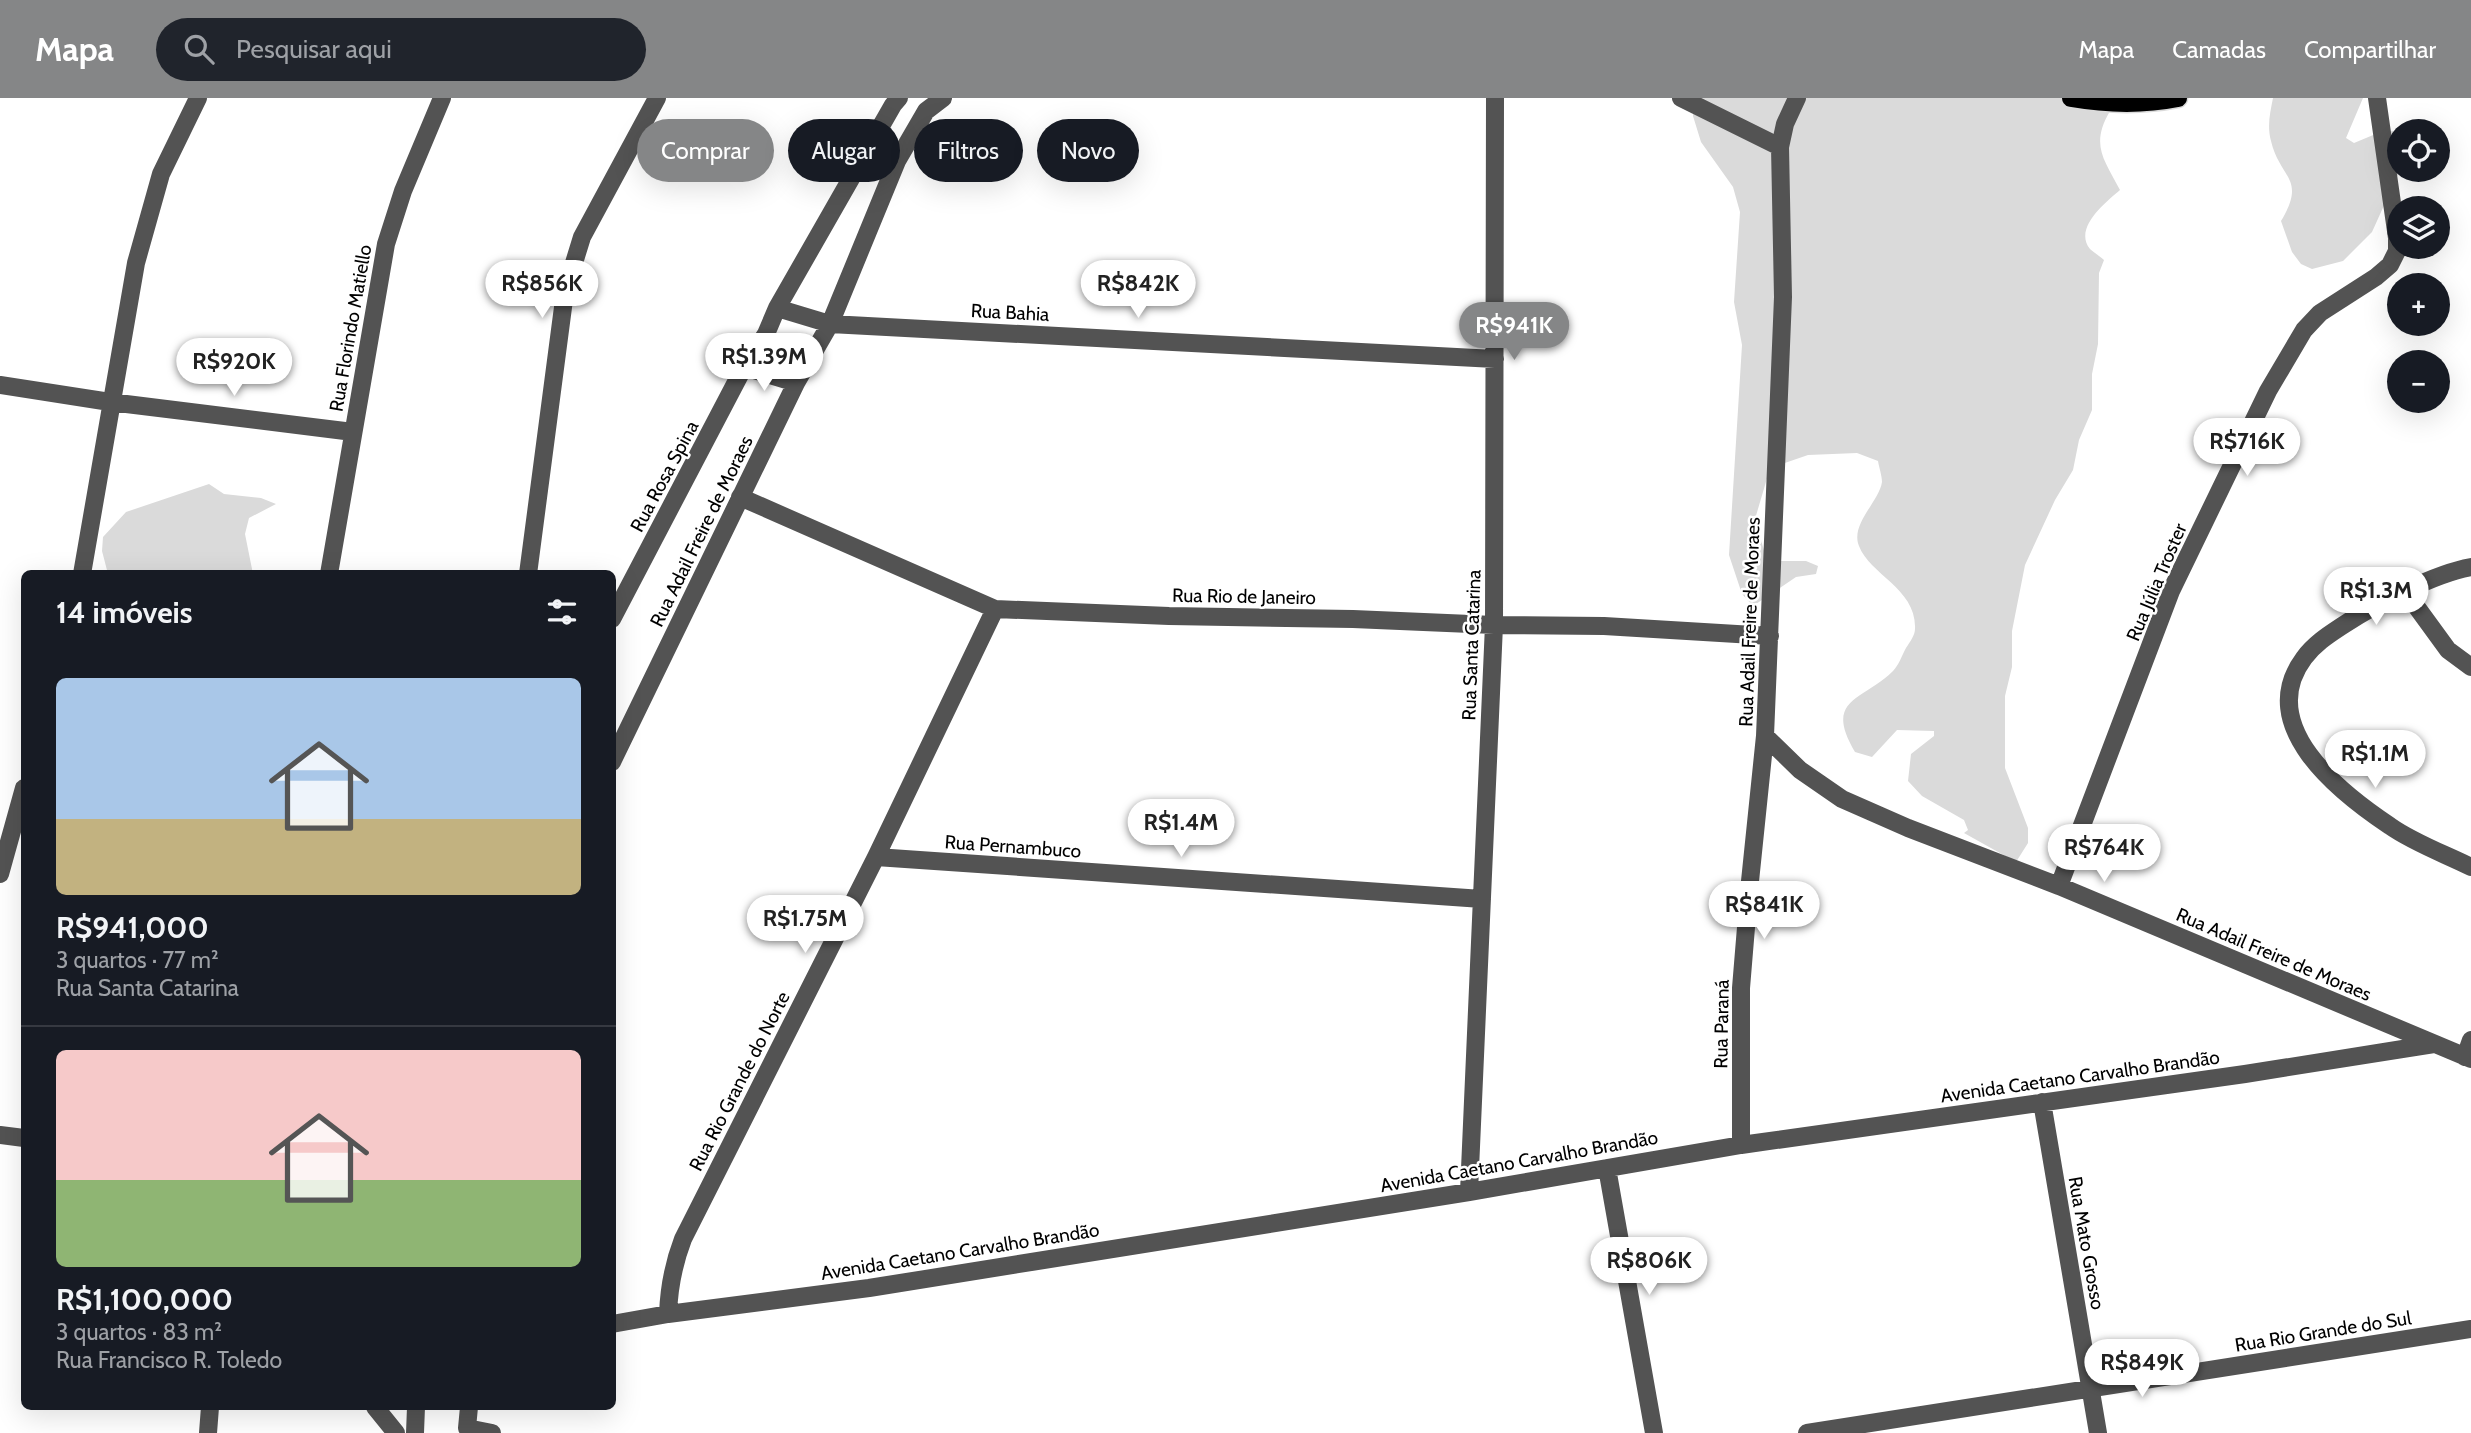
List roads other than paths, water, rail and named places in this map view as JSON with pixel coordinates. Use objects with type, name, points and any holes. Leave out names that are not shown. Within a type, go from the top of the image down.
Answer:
[{"type":"main road","points":[[2071,98],[2101,103],[2178,98]]},
{"type":"street","points":[[83,570],[135,263],[157,187],[177,138],[198,98]]},
{"type":"street","name":"Rua Florindo Matiello","points":[[330,570],[386,244],[403,191],[442,98]]},
{"type":"street","points":[[529,570],[565,292],[582,237],[657,98]]},
{"type":"street","name":"Rua Rosa Spina","points":[[616,611],[744,367],[766,334],[777,308],[899,98]]},
{"type":"street","name":"Rua Adail Freire de Moraes","points":[[616,754],[796,383],[830,324],[897,161],[926,111],[943,98]]},
{"type":"street","name":"Rua Santa Catarina","points":[[1469,1192],[1494,625],[1495,98]]},
{"type":"street","points":[[1681,98],[1780,147]]},
{"type":"street","name":"Rua Adail Freire de Moraes","points":[[1797,98],[1785,124],[1780,147],[1783,297],[1765,736],[1800,770],[1842,799],[1908,828],[2059,886],[2434,1044],[2469,1052]]},
{"type":"street","name":"Rua Júlia Troster","points":[[2059,886],[2171,591],[2268,391],[2312,321],[2383,271],[2390,265],[2396,251],[2398,238],[2377,98]]},
{"type":"street","name":"Rua Bahia","points":[[777,308],[830,324],[1495,359]]},
{"type":"street","points":[[744,367],[796,383]]},
{"type":"street","points":[[0,385],[110,402],[353,432]]},
{"type":"street","name":"Rua Rio de Janeiro","points":[[740,496],[995,609],[1169,616],[1604,626],[1770,636]]},
{"type":"street","points":[[2471,567],[2405,591],[2359,614],[2319,641],[2303,658],[2288,698],[2294,730],[2306,752],[2337,784],[2391,827],[2471,867]]},
{"type":"street","points":[[2405,591],[2448,650],[2471,667]]},
{"type":"street","name":"Rua Rio Grande do Norte","points":[[668,1314],[671,1276],[682,1239],[876,858],[995,609]]},
{"type":"street","name":"Rua Paraná","points":[[1741,1145],[1741,988],[1765,736]]},
{"type":"street","points":[[0,874],[21,799]]},
{"type":"street","name":"Rua Pernambuco","points":[[876,858],[1482,899]]},
{"type":"street","name":"Avenida Caetano Carvalho Brandão","points":[[616,1323],[869,1288],[1469,1192],[1741,1145],[2245,1074],[2434,1044]]},
{"type":"street","name":"Rua Mato Grosso","points":[[2042,1102],[2098,1433]]},
{"type":"street","points":[[0,1135],[21,1138]]},
{"type":"street","points":[[1606,1168],[1654,1433]]},
{"type":"street","name":"Rua Rio Grande do Sul","points":[[1807,1433],[2471,1329]]},
{"type":"street","points":[[208,1433],[211,1410]]},
{"type":"street","points":[[377,1410],[396,1433]]},
{"type":"street","points":[[415,1433],[416,1410]]},
{"type":"street","points":[[469,1410],[468,1431],[492,1433]]}]
